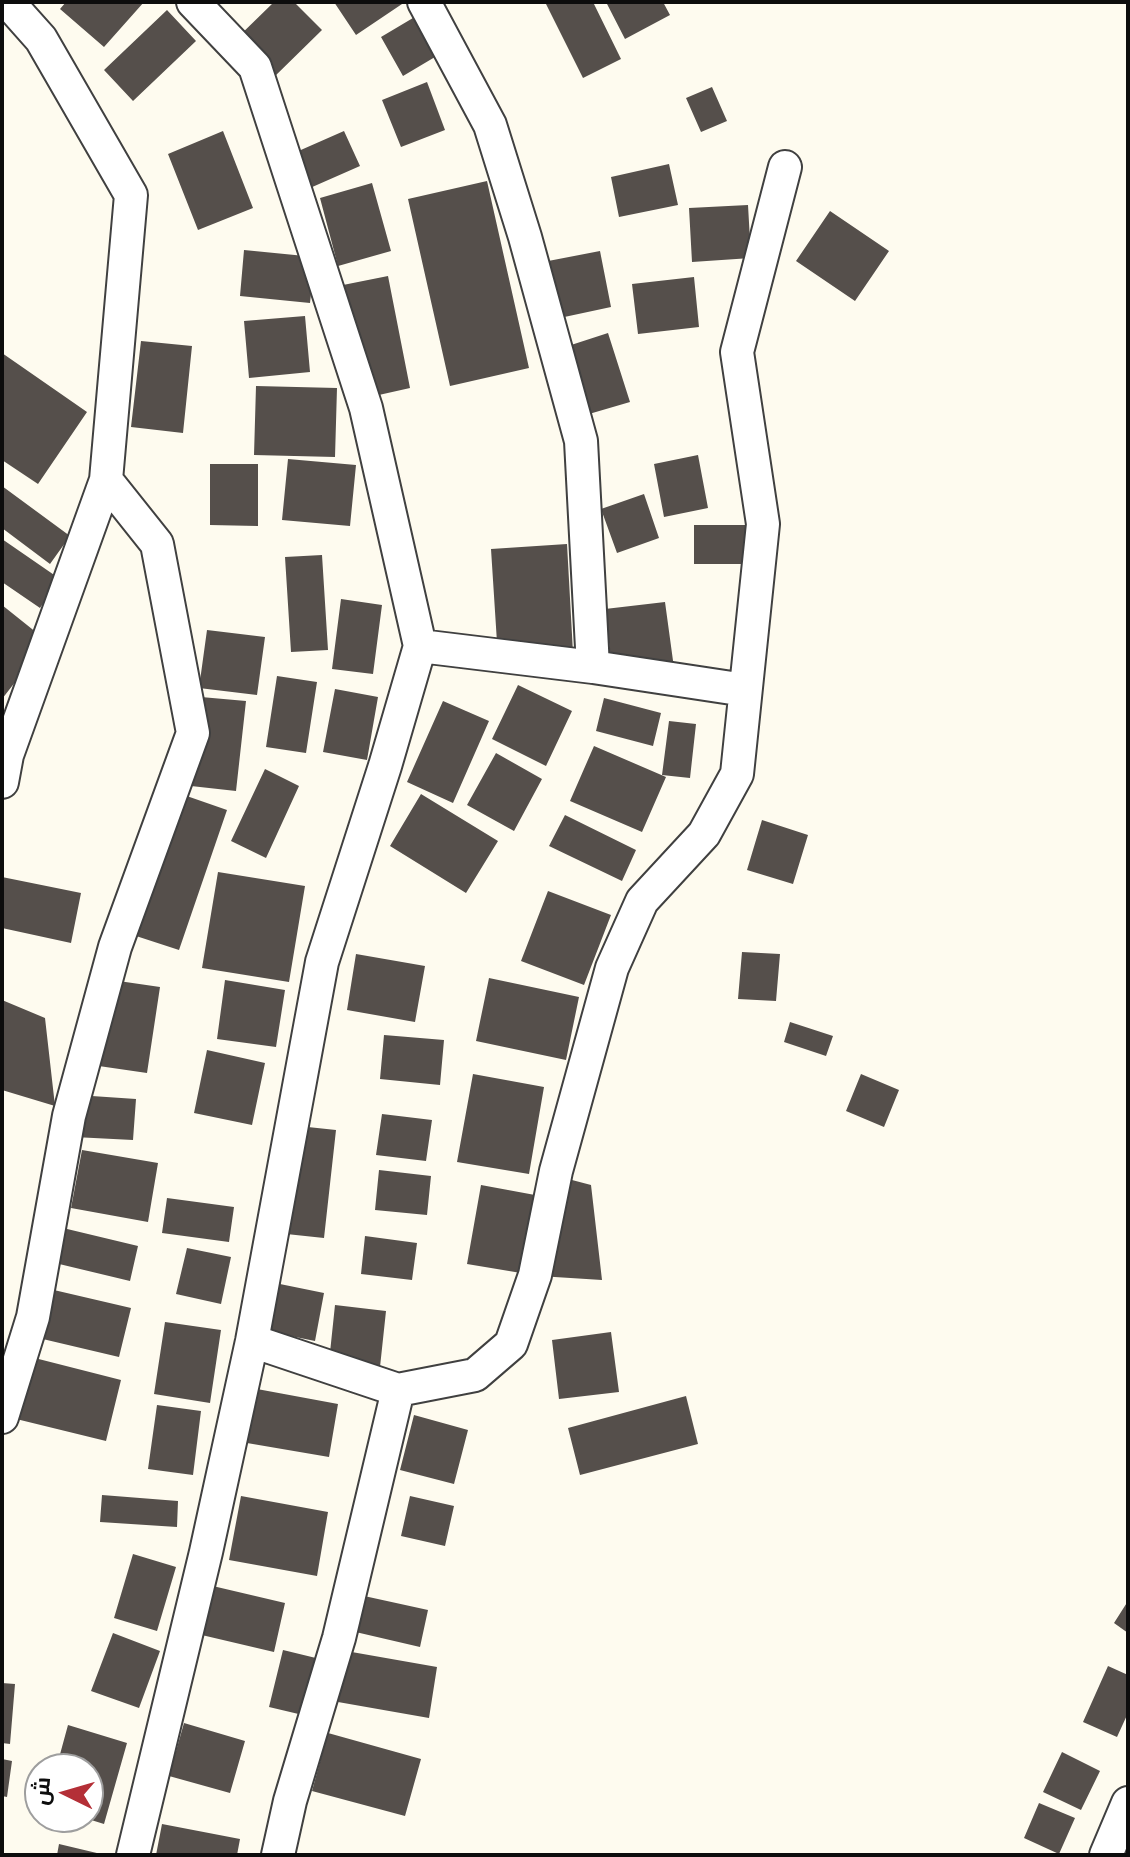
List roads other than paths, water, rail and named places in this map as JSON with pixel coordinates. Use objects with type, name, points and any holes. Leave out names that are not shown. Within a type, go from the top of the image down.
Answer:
[{"type":"street","points":[[2,782],[7,755],[106,480],[131,195],[41,39],[8,2]]},
{"type":"street","points":[[133,1855],[206,1552],[252,1341],[322,962],[420,646],[366,408],[255,67],[193,2]]},
{"type":"street","points":[[424,2],[490,125],[525,237],[581,441],[593,667]]},
{"type":"street","points":[[252,1341],[398,1390],[475,1375],[511,1344],[535,1275],[556,1171],[612,968],[642,901],[704,834],[737,774],[763,524],[737,352],[785,167]]},
{"type":"street","points":[[2,1417],[33,1317],[69,1116],[115,947],[193,733],[157,544],[106,480]]},
{"type":"street","points":[[420,646],[745,690]]},
{"type":"street","points":[[278,1855],[290,1801],[339,1638],[398,1390]]},
{"type":"street","points":[[1106,1855],[1128,1803]]}]
